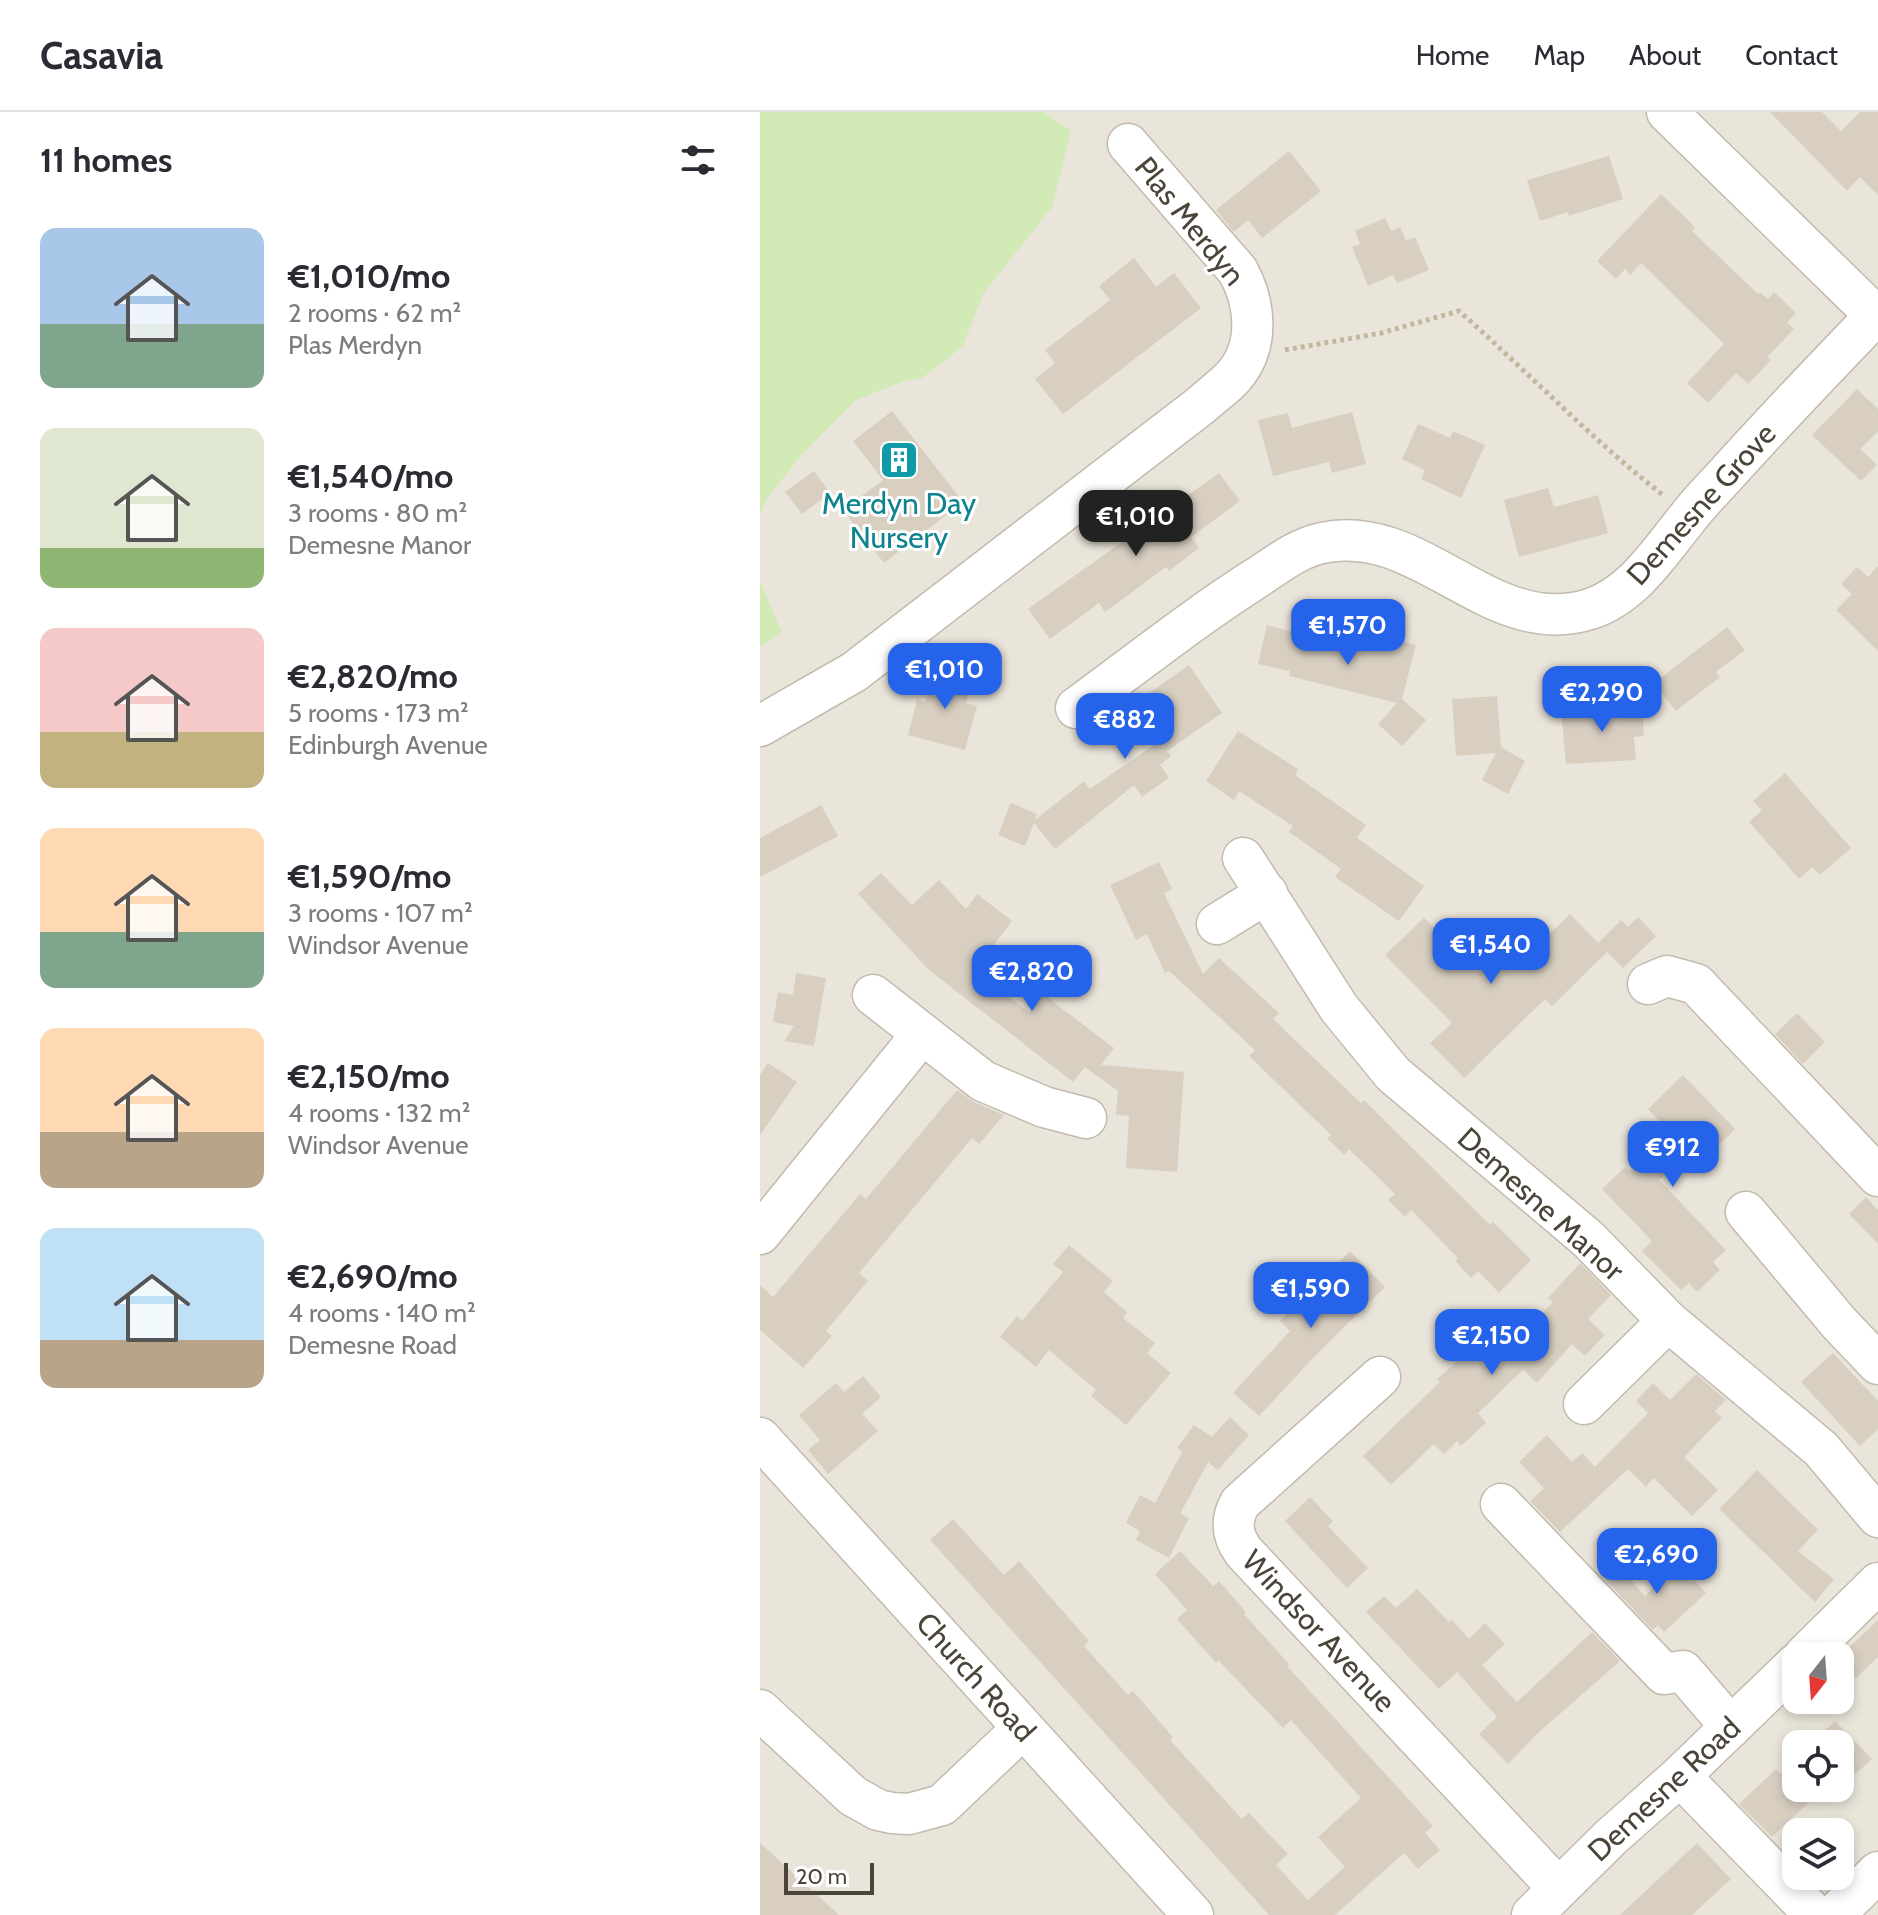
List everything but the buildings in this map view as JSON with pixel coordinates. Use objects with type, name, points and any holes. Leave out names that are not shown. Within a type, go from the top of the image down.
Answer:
[{"type":"street","points":[[1667,112],[1877,317]]},
{"type":"street","name":"Plas Merdyn","points":[[760,726],[854,672],[1200,406],[1242,365],[1253,316],[1246,285],[1238,271],[1128,144]]},
{"type":"street","name":"Demesne Grove","points":[[1076,708],[1240,588],[1301,550],[1321,543],[1357,541],[1391,549],[1512,608],[1552,615],[1592,609],[1628,589],[1788,406],[1877,317]]},
{"type":"street","name":"Demesne Manor","points":[[1243,858],[1339,1008],[1393,1074],[1588,1239],[1668,1321],[1821,1449],[1878,1517]]},
{"type":"street","points":[[1217,924],[1267,893]]},
{"type":"street","points":[[1648,984],[1667,976],[1696,984],[1878,1176]]},
{"type":"street","points":[[873,995],[983,1081],[1044,1107],[1086,1118]]},
{"type":"street","points":[[760,1234],[922,1034]]},
{"type":"street","points":[[1746,1212],[1839,1323],[1878,1364]]},
{"type":"street","points":[[1584,1404],[1668,1321]]},
{"type":"street","name":"Windsor Avenue","points":[[1380,1377],[1240,1503],[1233,1519],[1233,1531],[1244,1552],[1545,1902]]},
{"type":"street","name":"Church Road","points":[[760,1438],[1193,1915]]},
{"type":"street","points":[[1501,1504],[1664,1674],[1683,1671],[1731,1727]]},
{"type":"street","points":[[1818,1642],[1878,1583]]},
{"type":"street","name":"Demesne Road","points":[[1545,1902],[1782,1678]]},
{"type":"street","points":[[760,1710],[853,1796],[878,1810],[892,1813],[909,1814],[942,1805],[1022,1729]]},
{"type":"street","points":[[1680,1776],[1815,1915]]},
{"type":"street","points":[[1834,1915],[1878,1872]]},
{"type":"path","points":[[1278,352],[1381,333],[1459,311],[1573,420],[1689,516]]},
{"type":"shaded area","points":[[760,112],[1878,112],[1878,1915],[760,1915]]},
{"type":"green space","points":[[760,112],[1044,112],[1071,131],[1052,207],[983,294],[963,346],[922,378],[902,382],[856,400],[798,459],[767,499],[760,514]]},
{"type":"green space","points":[[760,581],[782,633],[760,647]]},
{"type":"place","name":"Merdyn Day Nursery","points":[[899,460]]}]
